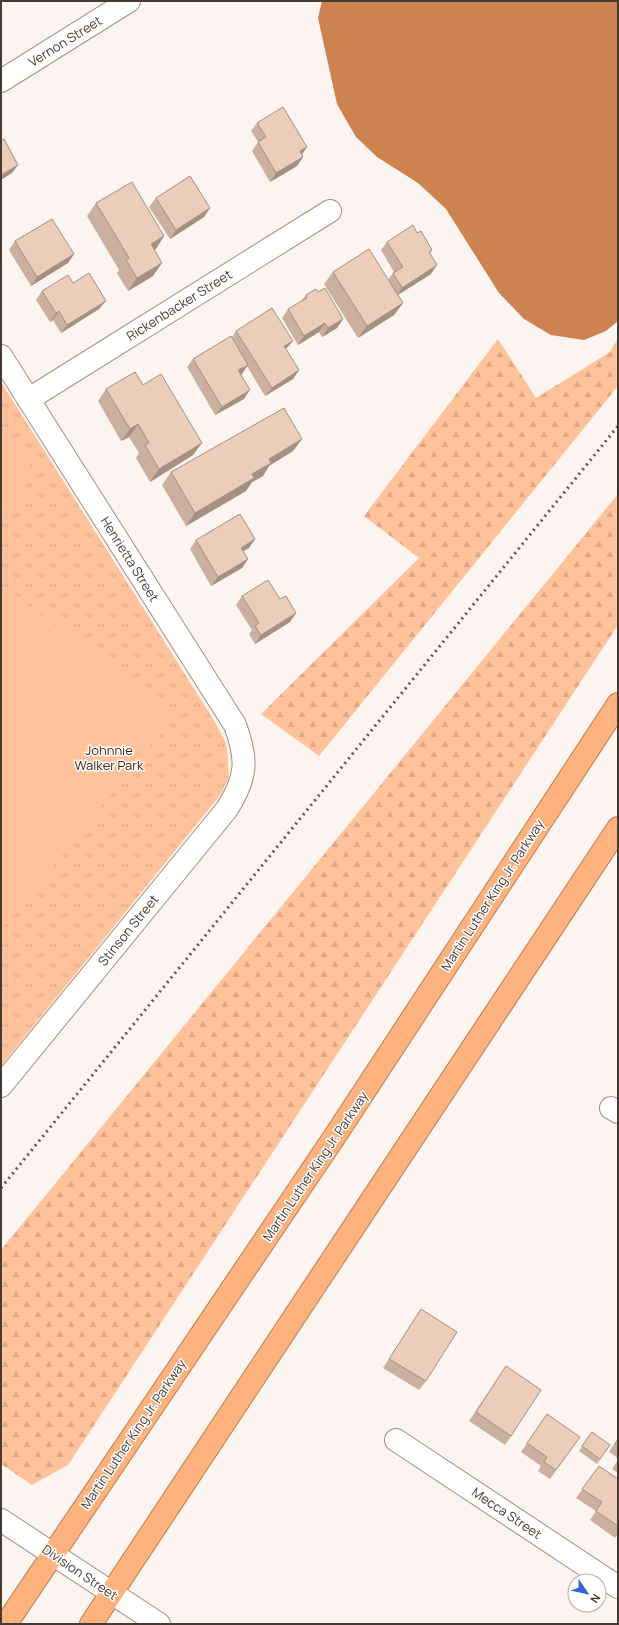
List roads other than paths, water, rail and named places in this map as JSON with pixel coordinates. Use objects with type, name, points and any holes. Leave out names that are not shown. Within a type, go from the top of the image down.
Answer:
[{"type":"highway","name":"Martin Luther King Jr. Parkway","points":[[6,1624],[337,1133],[618,704]]},
{"type":"highway","points":[[91,1624],[618,828]]},
{"type":"street","name":"Vernon Street","points":[[1,81],[129,1]]},
{"type":"street","name":"Rickenbacker Street","points":[[29,400],[330,211]]},
{"type":"street","name":"Henrietta Street","points":[[1,356],[235,725],[243,746],[244,768]]},
{"type":"street","name":"Stinson Street","points":[[1,1086],[227,809],[239,790],[244,768]]},
{"type":"street","name":"Mecca Street","points":[[396,1440],[618,1587]]},
{"type":"street","name":"Division Street","points":[[1,1520],[159,1624]]},
{"type":"railway","points":[[1,1188],[618,426]]},
{"type":"park label","name":"Johnnie Walker Park","points":[[109,758]]}]
